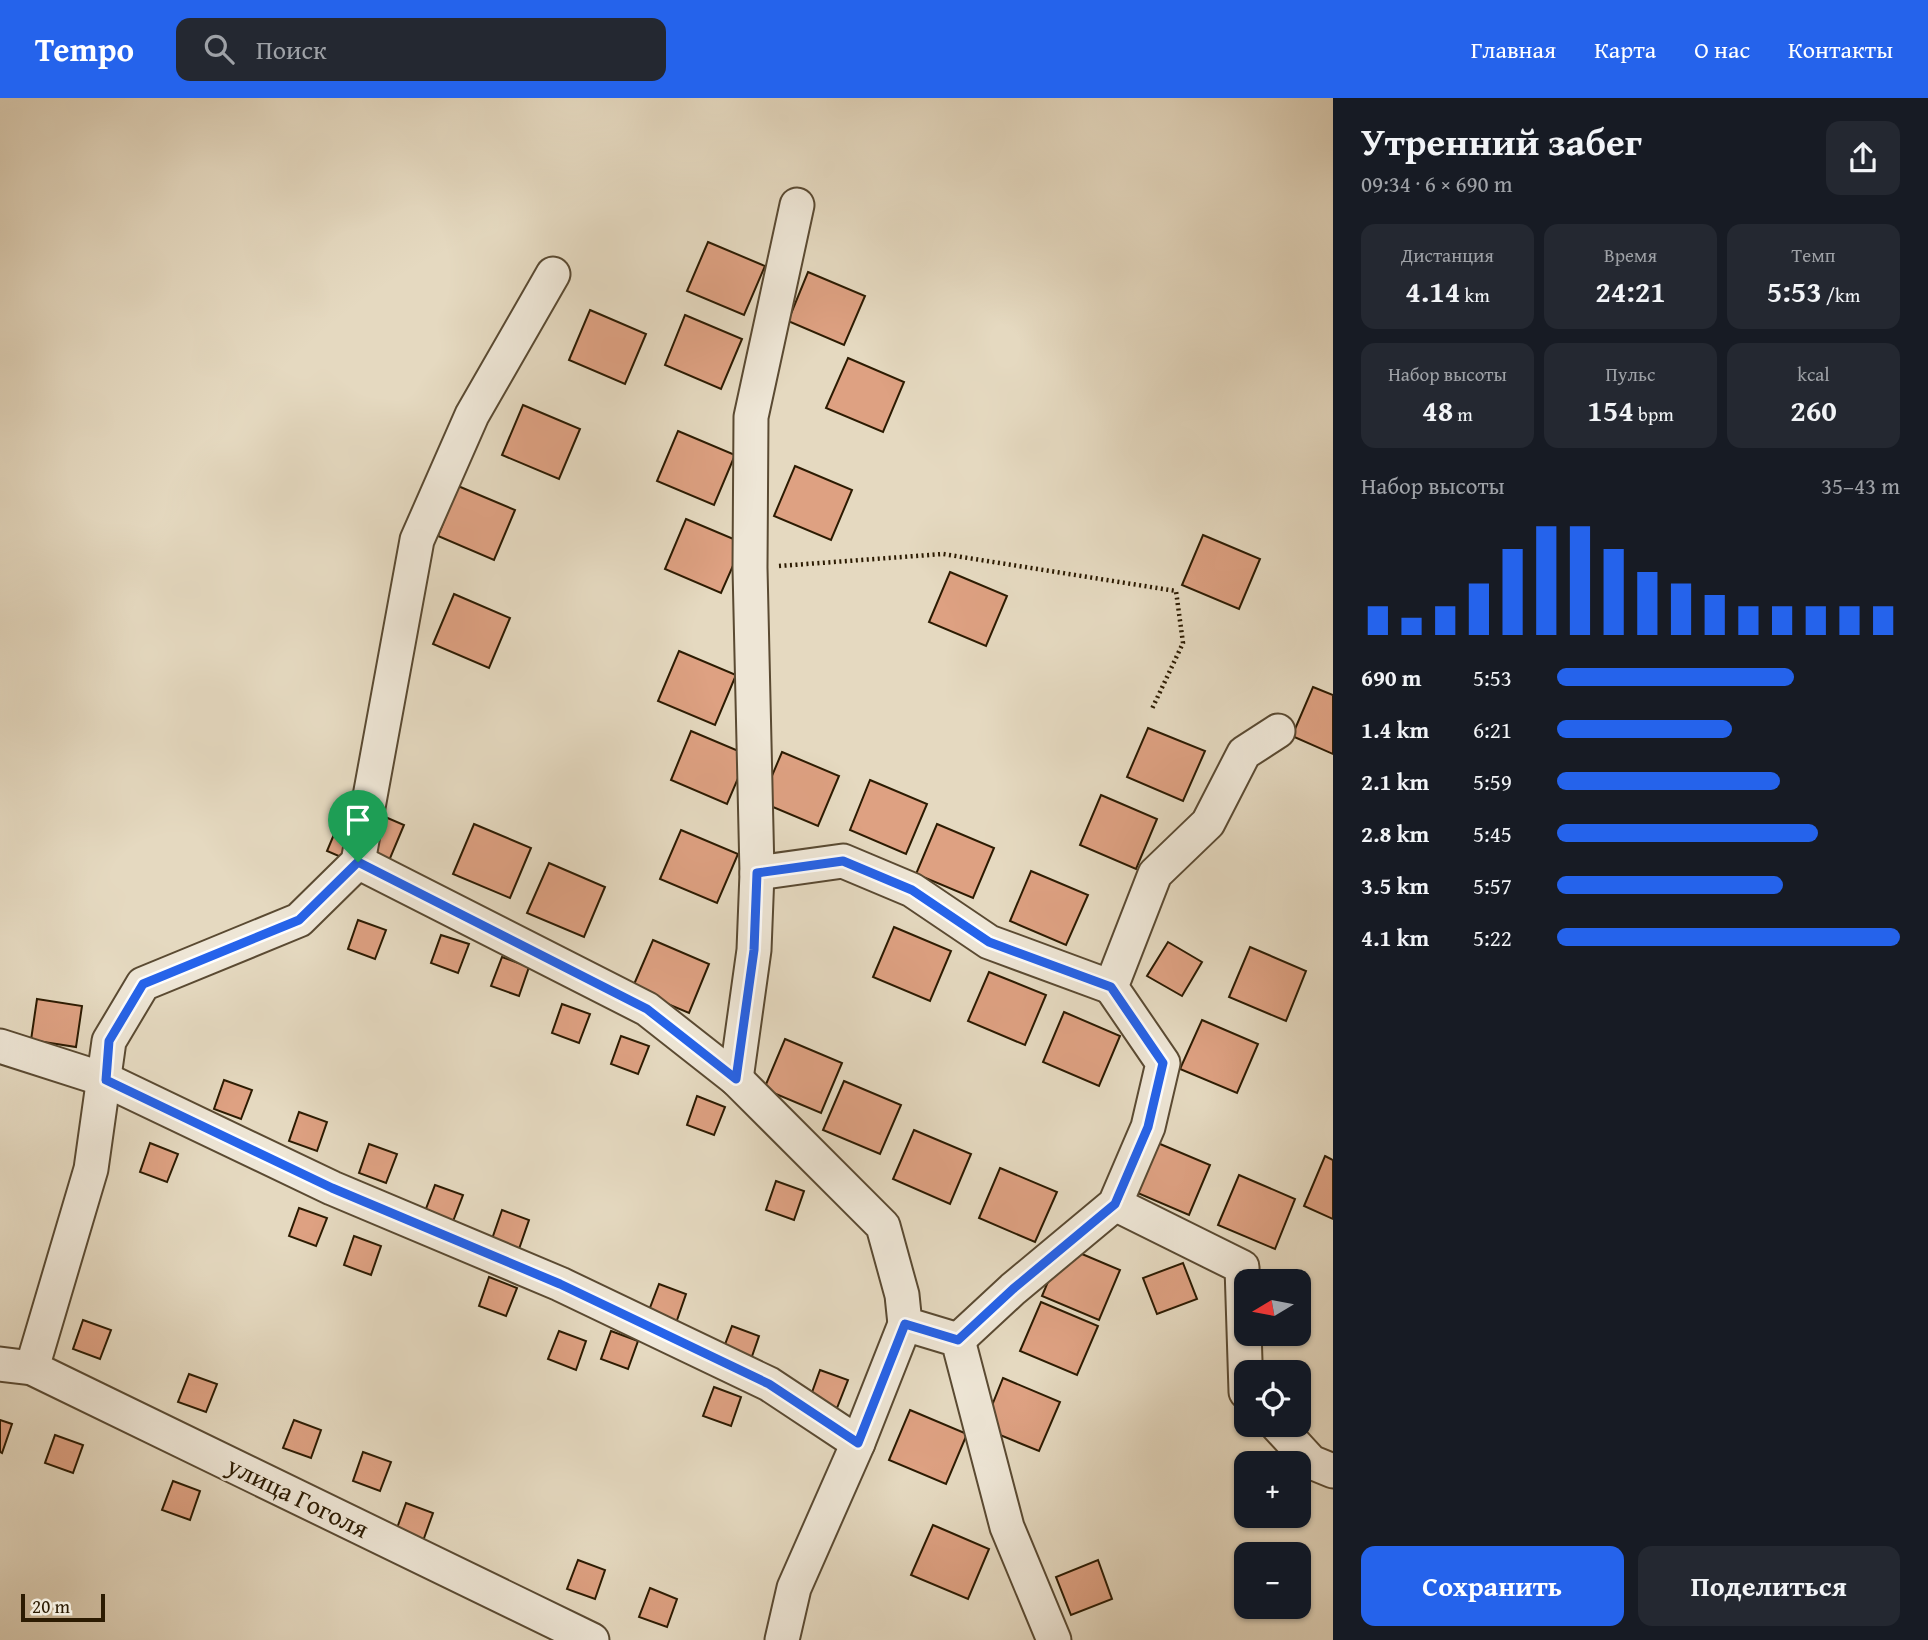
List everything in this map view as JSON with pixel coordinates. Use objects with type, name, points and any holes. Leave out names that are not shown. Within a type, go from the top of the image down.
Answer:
[{"type":"street","points":[[736,1079],[754,950],[757,873],[750,568],[751,417],[797,205]]},
{"type":"street","points":[[16,1366],[91,1169],[106,1080],[109,1041],[143,984],[299,920],[358,862],[417,540],[472,415],[553,274]]},
{"type":"street","points":[[1111,987],[1155,874],[1208,823],[1244,753],[1278,731]]},
{"type":"street","points":[[757,873],[843,861],[912,890],[989,942],[1111,987],[1163,1063],[1148,1127],[1115,1204],[1013,1289],[958,1340]]},
{"type":"street","points":[[358,862],[647,1009],[736,1079],[883,1226],[902,1295],[905,1324],[858,1443],[794,1588],[782,1640]]},
{"type":"street","points":[[0,1046],[106,1080],[332,1188],[560,1284],[756,1378],[858,1443]]},
{"type":"street","points":[[1115,1204],[1241,1267],[1245,1360]]},
{"type":"street","points":[[905,1324],[958,1340]]},
{"type":"street","points":[[958,1340],[1007,1527],[1054,1640]]},
{"type":"street","name":"улица Гоголя","points":[[16,1366],[592,1640]]},
{"type":"street","points":[[1288,1437],[1311,1462],[1333,1471]]},
{"type":"path","points":[[750,568],[943,554],[1176,591],[1183,643],[1151,711]]},
{"type":"building","points":[[708,242],[765,266],[744,315],[687,291]]},
{"type":"building","points":[[808,272],[865,296],[844,345],[788,321]]},
{"type":"building","points":[[590,310],[646,334],[625,384],[569,360]]},
{"type":"building","points":[[685,315],[742,339],[721,389],[665,365]]},
{"type":"building","points":[[848,358],[904,382],[883,432],[826,408]]},
{"type":"building","points":[[523,405],[580,429],[559,479],[502,455]]},
{"type":"building","points":[[678,431],[735,455],[714,505],[657,481]]},
{"type":"building","points":[[795,466],[852,490],[831,540],[774,516]]},
{"type":"building","points":[[458,486],[515,510],[494,560],[438,536]]},
{"type":"building","points":[[686,519],[743,543],[721,593],[665,569]]},
{"type":"building","points":[[1203,535],[1260,559],[1239,609],[1182,585]]},
{"type":"building","points":[[950,572],[1007,596],[986,646],[929,622]]},
{"type":"building","points":[[454,594],[510,618],[489,668],[433,644]]},
{"type":"building","points":[[679,651],[736,675],[715,725],[658,701]]},
{"type":"building","points":[[1313,687],[1333,695],[1333,754],[1292,736]]},
{"type":"building","points":[[1148,728],[1205,751],[1183,801],[1127,777]]},
{"type":"building","points":[[691,731],[748,755],[727,804],[671,780]]},
{"type":"building","points":[[782,752],[839,776],[818,826],[761,802]]},
{"type":"building","points":[[870,780],[927,804],[906,854],[850,830]]},
{"type":"building","points":[[1101,795],[1157,819],[1136,869],[1080,845]]},
{"type":"building","points":[[348,801],[404,825],[383,875],[327,851]]},
{"type":"building","points":[[474,824],[531,848],[510,898],[453,874]]},
{"type":"building","points":[[937,824],[994,848],[973,898],[916,874]]},
{"type":"building","points":[[681,830],[738,854],[717,903],[660,879]]},
{"type":"building","points":[[549,863],[605,887],[584,937],[527,913]]},
{"type":"building","points":[[1031,871],[1088,895],[1066,945],[1010,921]]},
{"type":"building","points":[[358,920],[386,930],[375,959],[348,949]]},
{"type":"building","points":[[894,927],[951,951],[930,1001],[873,977]]},
{"type":"building","points":[[441,935],[469,944],[458,973],[431,963]]},
{"type":"building","points":[[653,940],[709,964],[689,1013],[632,989]]},
{"type":"building","points":[[1168,942],[1202,962],[1182,996],[1147,976]]},
{"type":"building","points":[[1250,947],[1306,971],[1286,1021],[1229,997]]},
{"type":"building","points":[[502,957],[529,967],[519,996],[491,986]]},
{"type":"building","points":[[989,972],[1046,995],[1025,1045],[968,1021]]},
{"type":"building","points":[[37,999],[82,1006],[76,1047],[31,1040]]},
{"type":"building","points":[[562,1004],[590,1014],[579,1043],[552,1033]]},
{"type":"building","points":[[1064,1012],[1120,1036],[1099,1086],[1043,1062]]},
{"type":"building","points":[[1202,1020],[1258,1044],[1237,1093],[1180,1069]]},
{"type":"building","points":[[621,1036],[649,1046],[638,1074],[611,1064]]},
{"type":"building","points":[[785,1039],[842,1063],[821,1113],[764,1089]]},
{"type":"building","points":[[224,1080],[252,1090],[241,1119],[214,1109]]},
{"type":"building","points":[[844,1081],[901,1105],[880,1154],[823,1130]]},
{"type":"building","points":[[697,1096],[725,1107],[714,1135],[687,1125]]},
{"type":"building","points":[[299,1112],[327,1122],[317,1151],[289,1141]]},
{"type":"building","points":[[914,1130],[971,1154],[950,1204],[893,1179]]},
{"type":"building","points":[[1153,1141],[1210,1165],[1189,1215],[1133,1191]]},
{"type":"building","points":[[150,1143],[178,1154],[167,1182],[140,1172]]},
{"type":"building","points":[[369,1144],[397,1154],[386,1183],[359,1173]]},
{"type":"building","points":[[1325,1156],[1333,1160],[1333,1219],[1304,1206]]},
{"type":"building","points":[[1000,1168],[1057,1192],[1035,1242],[979,1218]]},
{"type":"building","points":[[1239,1175],[1295,1199],[1275,1249],[1218,1225]]},
{"type":"building","points":[[776,1181],[804,1191],[794,1220],[766,1210]]},
{"type":"building","points":[[435,1185],[463,1195],[452,1224],[424,1214]]},
{"type":"building","points":[[299,1208],[327,1218],[316,1246],[289,1236]]},
{"type":"building","points":[[502,1210],[529,1220],[519,1249],[492,1239]]},
{"type":"building","points":[[354,1236],[381,1246],[371,1275],[344,1265]]},
{"type":"building","points":[[1063,1246],[1120,1270],[1099,1320],[1042,1296]]},
{"type":"building","points":[[1183,1263],[1197,1299],[1157,1314],[1143,1278]]},
{"type":"building","points":[[489,1277],[517,1288],[506,1316],[479,1306]]},
{"type":"building","points":[[659,1284],[686,1294],[676,1323],[648,1313]]},
{"type":"building","points":[[1041,1302],[1098,1326],[1077,1375],[1020,1351]]},
{"type":"building","points":[[83,1320],[111,1330],[100,1359],[73,1349]]},
{"type":"building","points":[[732,1326],[759,1336],[749,1365],[721,1355]]},
{"type":"building","points":[[559,1331],[586,1341],[576,1370],[548,1359]]},
{"type":"building","points":[[611,1331],[638,1341],[628,1369],[601,1359]]},
{"type":"building","points":[[820,1370],[848,1380],[837,1408],[810,1398]]},
{"type":"building","points":[[189,1374],[217,1384],[206,1412],[178,1402]]},
{"type":"building","points":[[1003,1378],[1060,1402],[1039,1451],[983,1428]]},
{"type":"building","points":[[714,1387],[741,1397],[731,1426],[703,1416]]},
{"type":"building","points":[[910,1410],[967,1434],[946,1484],[889,1460]]},
{"type":"building","points":[[0,1420],[12,1424],[2,1453],[0,1452]]},
{"type":"building","points":[[294,1420],[321,1430],[311,1458],[283,1448]]},
{"type":"building","points":[[55,1435],[83,1445],[73,1473],[45,1463]]},
{"type":"building","points":[[363,1452],[391,1462],[380,1491],[353,1481]]},
{"type":"building","points":[[173,1481],[200,1491],[190,1520],[162,1510]]},
{"type":"building","points":[[406,1503],[433,1513],[423,1541],[396,1531]]},
{"type":"building","points":[[933,1525],[989,1549],[968,1599],[911,1575]]},
{"type":"building","points":[[578,1560],[605,1570],[595,1599],[567,1589]]},
{"type":"building","points":[[1098,1560],[1112,1599],[1071,1615],[1056,1577]]},
{"type":"building","points":[[650,1588],[677,1599],[667,1627],[639,1617]]},
{"type":"route","points":[[843,861],[912,890],[989,942],[1111,987],[1163,1063],[1148,1127],[1115,1204],[1013,1289],[958,1340],[905,1324],[858,1443],[769,1384],[560,1284],[332,1188],[106,1080],[109,1041],[143,984],[299,920],[358,862],[647,1009],[736,1079],[754,950],[757,873],[843,861]]}]
